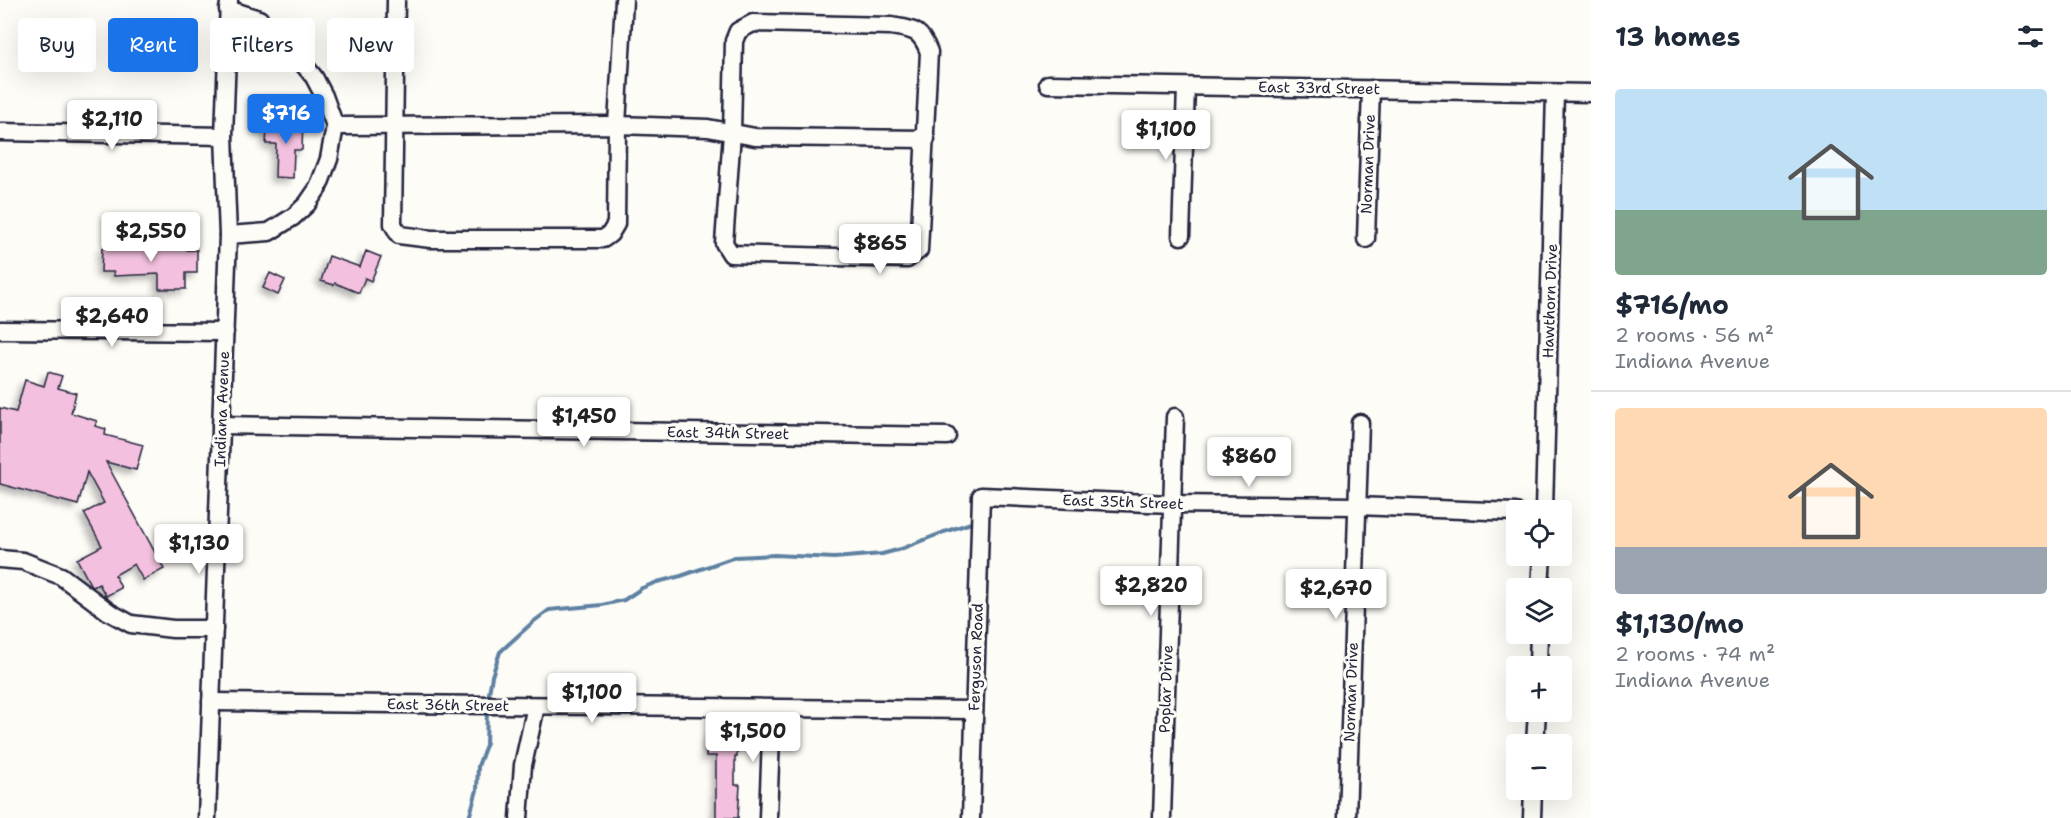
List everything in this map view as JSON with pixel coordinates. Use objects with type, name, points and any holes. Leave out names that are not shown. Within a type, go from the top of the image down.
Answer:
[{"type":"street","points":[[396,0],[393,224],[399,235],[443,239],[603,239],[610,234],[616,224],[617,125],[624,0]]},
{"type":"street","points":[[228,5],[258,19],[300,60],[314,77],[332,114],[335,126],[329,159],[318,188],[307,204],[293,218],[270,232],[228,235]]},
{"type":"street","name":"Indiana Avenue","points":[[207,818],[228,235],[224,136],[228,5]]},
{"type":"street","points":[[753,23],[891,26],[911,30],[924,38],[929,52],[926,139],[919,250],[907,259],[731,254],[724,243],[732,133],[734,41],[738,31],[753,23]]},
{"type":"street","name":"East 33rd Street","points":[[1048,84],[1591,93]]},
{"type":"street","points":[[1181,236],[1186,87]]},
{"type":"street","name":"Norman Drive","points":[[1366,238],[1371,89]]},
{"type":"street","name":"Hawthorn Drive","points":[[1544,500],[1555,93]]},
{"type":"street","points":[[335,126],[617,125],[708,128],[755,137],[926,139]]},
{"type":"street","points":[[0,132],[224,136]]},
{"type":"street","points":[[0,330],[225,332]]},
{"type":"street","name":"Poplar Drive","points":[[1162,818],[1174,417]]},
{"type":"street","name":"Norman Drive","points":[[1347,818],[1360,423]]},
{"type":"street","name":"East 34th Street","points":[[221,425],[947,436]]},
{"type":"street","name":"East 35th Street","points":[[981,496],[1172,504],[1356,506],[1506,512]]},
{"type":"street","name":"Ferguson Road","points":[[971,818],[981,496]]},
{"type":"street","points":[[0,559],[23,561],[61,576],[109,612],[132,624],[173,629],[214,629]]},
{"type":"street","name":"East 36th Street","points":[[211,702],[974,710]]},
{"type":"street","points":[[519,818],[523,765],[536,706]]},
{"type":"street","points":[[768,818],[772,709]]},
{"type":"street","points":[[1532,818],[1533,800]]},
{"type":"building","points":[[278,119],[303,120],[302,150],[294,150],[293,178],[275,177],[276,144],[266,144],[267,129],[277,130]]},
{"type":"building","points":[[116,238],[129,238],[129,245],[137,245],[137,249],[164,249],[164,245],[187,245],[187,250],[197,250],[197,273],[186,273],[186,289],[159,289],[159,274],[114,276],[114,272],[101,272],[102,248],[116,249]]},
{"type":"building","points":[[366,251],[381,257],[371,281],[365,278],[359,293],[335,283],[334,285],[321,281],[329,256],[360,267]]},
{"type":"building","points":[[270,273],[285,280],[278,295],[263,288]]},
{"type":"building","points":[[48,372],[62,376],[58,388],[76,393],[71,413],[97,421],[95,426],[106,429],[105,435],[143,445],[136,470],[106,462],[164,569],[143,580],[134,564],[115,575],[121,588],[106,596],[99,584],[91,586],[77,559],[102,546],[84,513],[104,503],[87,472],[78,505],[0,484],[0,408],[16,412],[25,380],[44,386]]},
{"type":"building","points":[[711,731],[744,732],[744,745],[737,745],[737,757],[735,757],[735,785],[740,785],[738,818],[716,818],[716,756],[706,756],[707,738],[710,738]]},
{"type":"waterway","points":[[488,699],[492,676],[500,652],[549,610],[602,605],[624,600],[642,588],[657,582],[735,557],[775,555],[834,558],[882,554],[974,522]]},
{"type":"waterway","points":[[469,818],[477,790],[478,766],[486,745],[487,710]]}]
